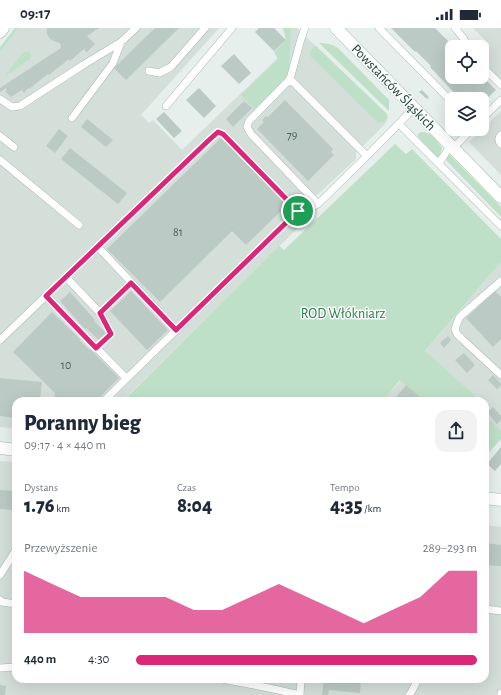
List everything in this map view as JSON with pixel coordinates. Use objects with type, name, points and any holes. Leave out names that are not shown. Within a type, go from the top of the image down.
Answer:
[{"type":"main road","points":[[0,32],[3,28]]},
{"type":"main road","name":"Powstańców Śląskich","points":[[336,28],[501,197]]},
{"type":"main road","points":[[0,448],[12,450]]},
{"type":"main road","points":[[489,498],[501,500]]},
{"type":"lane","points":[[0,98],[12,107],[20,106],[121,42],[136,28]]},
{"type":"lane","points":[[149,71],[159,73],[171,67],[205,28]]},
{"type":"lane","points":[[166,106],[232,28]]},
{"type":"lane","points":[[305,28],[290,79],[249,121],[247,127],[251,134],[318,204]]},
{"type":"lane","points":[[379,28],[445,95]]},
{"type":"lane","points":[[455,28],[464,40]]},
{"type":"lane","points":[[72,118],[113,63],[121,42]]},
{"type":"lane","points":[[489,73],[501,85]]},
{"type":"lane","points":[[290,79],[367,156]]},
{"type":"lane","points":[[489,112],[501,100]]},
{"type":"lane","points":[[108,397],[298,211],[307,210],[318,204],[414,108]]},
{"type":"lane","points":[[399,124],[501,226]]},
{"type":"lane","points":[[0,340],[218,132],[223,134],[298,211]]},
{"type":"lane","points":[[501,135],[499,140],[501,144]]},
{"type":"lane","points":[[0,136],[14,147]]},
{"type":"lane","points":[[439,163],[452,146],[464,136]]},
{"type":"lane","points":[[0,160],[79,225]]},
{"type":"lane","points":[[98,247],[176,330]]},
{"type":"lane","points":[[66,277],[100,313],[111,334],[96,348]]},
{"type":"lane","points":[[501,281],[459,318],[455,329],[457,334],[501,375]]},
{"type":"lane","points":[[100,313],[131,283]]},
{"type":"lane","points":[[46,296],[126,378]]},
{"type":"lane","points":[[0,575],[12,556]]},
{"type":"lane","points":[[0,600],[2,602],[12,603]]},
{"type":"lane","points":[[489,610],[501,611]]},
{"type":"lane","points":[[0,668],[12,667]]},
{"type":"lane","points":[[243,683],[300,695],[301,683]]},
{"type":"lane","points":[[409,695],[416,683]]},
{"type":"shaded area","points":[[19,28],[219,28],[141,115],[149,123],[153,120],[182,150],[289,47],[290,28],[297,28],[388,117],[385,124],[356,153],[356,159],[304,207],[311,215],[126,397],[12,397],[12,428],[0,427],[0,52]]},
{"type":"shaded area","points":[[473,28],[501,28],[501,88],[489,76],[490,45],[489,40],[485,40]]},
{"type":"shaded area","points":[[501,111],[501,175],[469,142],[475,136],[489,136],[489,123]]},
{"type":"shaded area","points":[[501,262],[501,439],[489,452],[489,397],[386,397]]},
{"type":"shaded area","points":[[0,461],[12,462],[12,683],[489,683],[489,526],[501,527],[501,695],[0,695]]},
{"type":"green space","points":[[15,28],[19,28],[0,52],[0,47]]},
{"type":"green space","points":[[283,28],[291,28],[289,70],[283,82],[255,110],[241,95],[278,59],[274,52],[286,40]]},
{"type":"green space","points":[[319,43],[329,44],[338,48],[389,100],[389,111]]},
{"type":"green space","points":[[316,46],[387,114],[385,121],[377,122],[311,57],[311,50]]},
{"type":"green space","points":[[23,52],[29,52],[31,55],[30,59],[4,77]]},
{"type":"green space","points":[[421,132],[428,133],[436,139],[442,148],[440,155],[437,157],[418,137],[418,134]]},
{"type":"green space","name":"ROD Włókniarz","points":[[395,144],[406,154],[412,149],[501,239],[501,262],[425,351],[477,397],[420,397],[400,380],[386,397],[127,397],[279,246],[284,250]]},
{"type":"green space","points":[[448,153],[501,207],[501,217],[446,160]]},
{"type":"green space","points":[[489,420],[501,431],[501,439],[489,452]]},
{"type":"building","points":[[47,28],[99,28],[87,36],[95,44],[87,52],[84,49],[70,61],[69,59],[49,75],[48,74],[29,89],[28,88],[24,93],[22,90],[11,97],[5,91],[7,90],[6,88],[0,92],[0,88],[61,48],[60,43],[50,39],[47,34]]},
{"type":"building","points":[[155,28],[179,28],[126,80],[114,68]]},
{"type":"building","points":[[259,28],[274,28],[286,40],[274,51],[255,32]]},
{"type":"building","points":[[391,28],[435,28],[447,40],[445,40],[445,83],[430,67],[431,66],[416,51],[415,52]]},
{"type":"building","points":[[234,54],[251,73],[239,84],[221,66]]},
{"type":"building","points":[[489,83],[496,90],[489,96],[489,92],[453,92],[446,84]]},
{"type":"building","points":[[199,88],[216,106],[204,118],[186,100]]},
{"type":"building","points":[[422,90],[429,97],[427,99],[419,92]]},
{"type":"building","points":[[285,100],[333,149],[331,152],[334,155],[308,181],[257,129],[264,122],[262,120],[266,116],[268,117]]},
{"type":"building","points":[[244,101],[252,108],[233,127],[226,119]]},
{"type":"building","points":[[164,112],[182,131],[174,138],[156,119]]},
{"type":"building","points":[[87,119],[113,140],[106,147],[81,127]]},
{"type":"building","points":[[59,129],[68,136],[55,153],[46,146]]},
{"type":"building","points":[[221,138],[287,205],[246,245],[232,231],[160,302],[107,249]]},
{"type":"building","points":[[70,148],[127,193],[118,204],[61,159]]},
{"type":"building","points":[[131,291],[168,330],[147,350],[110,311]]},
{"type":"building","points":[[495,291],[501,297],[501,339],[493,347],[466,318]]},
{"type":"building","points":[[70,292],[95,320],[94,321],[108,335],[101,342],[86,328],[85,329],[60,301]]},
{"type":"building","points":[[52,312],[119,378],[100,397],[54,397],[55,393],[13,352]]},
{"type":"building","points":[[448,336],[451,340],[444,348],[440,343]]},
{"type":"building","points":[[464,353],[475,365],[467,373],[455,360]]},
{"type":"building","points":[[493,375],[501,384],[497,389],[488,380]]},
{"type":"building","points":[[0,378],[42,382],[40,397],[12,397],[12,418],[0,416]]},
{"type":"building","points":[[406,385],[420,397],[396,397]]},
{"type":"building","points":[[493,407],[501,416],[501,420],[497,424],[489,414],[489,410]]},
{"type":"building","points":[[501,447],[501,464],[495,471],[489,466],[489,462]]},
{"type":"building","points":[[0,490],[12,491],[12,510],[0,509]]},
{"type":"building","points":[[489,544],[501,545],[501,566],[489,565]]},
{"type":"building","points":[[324,683],[361,683],[360,693],[329,690],[328,695],[322,695]]},
{"type":"building","points":[[0,685],[6,686],[5,695],[0,695]]},
{"type":"route","points":[[218,132],[221,132],[298,211],[176,330],[131,283],[100,313],[111,334],[96,348],[46,296],[218,132]]}]
